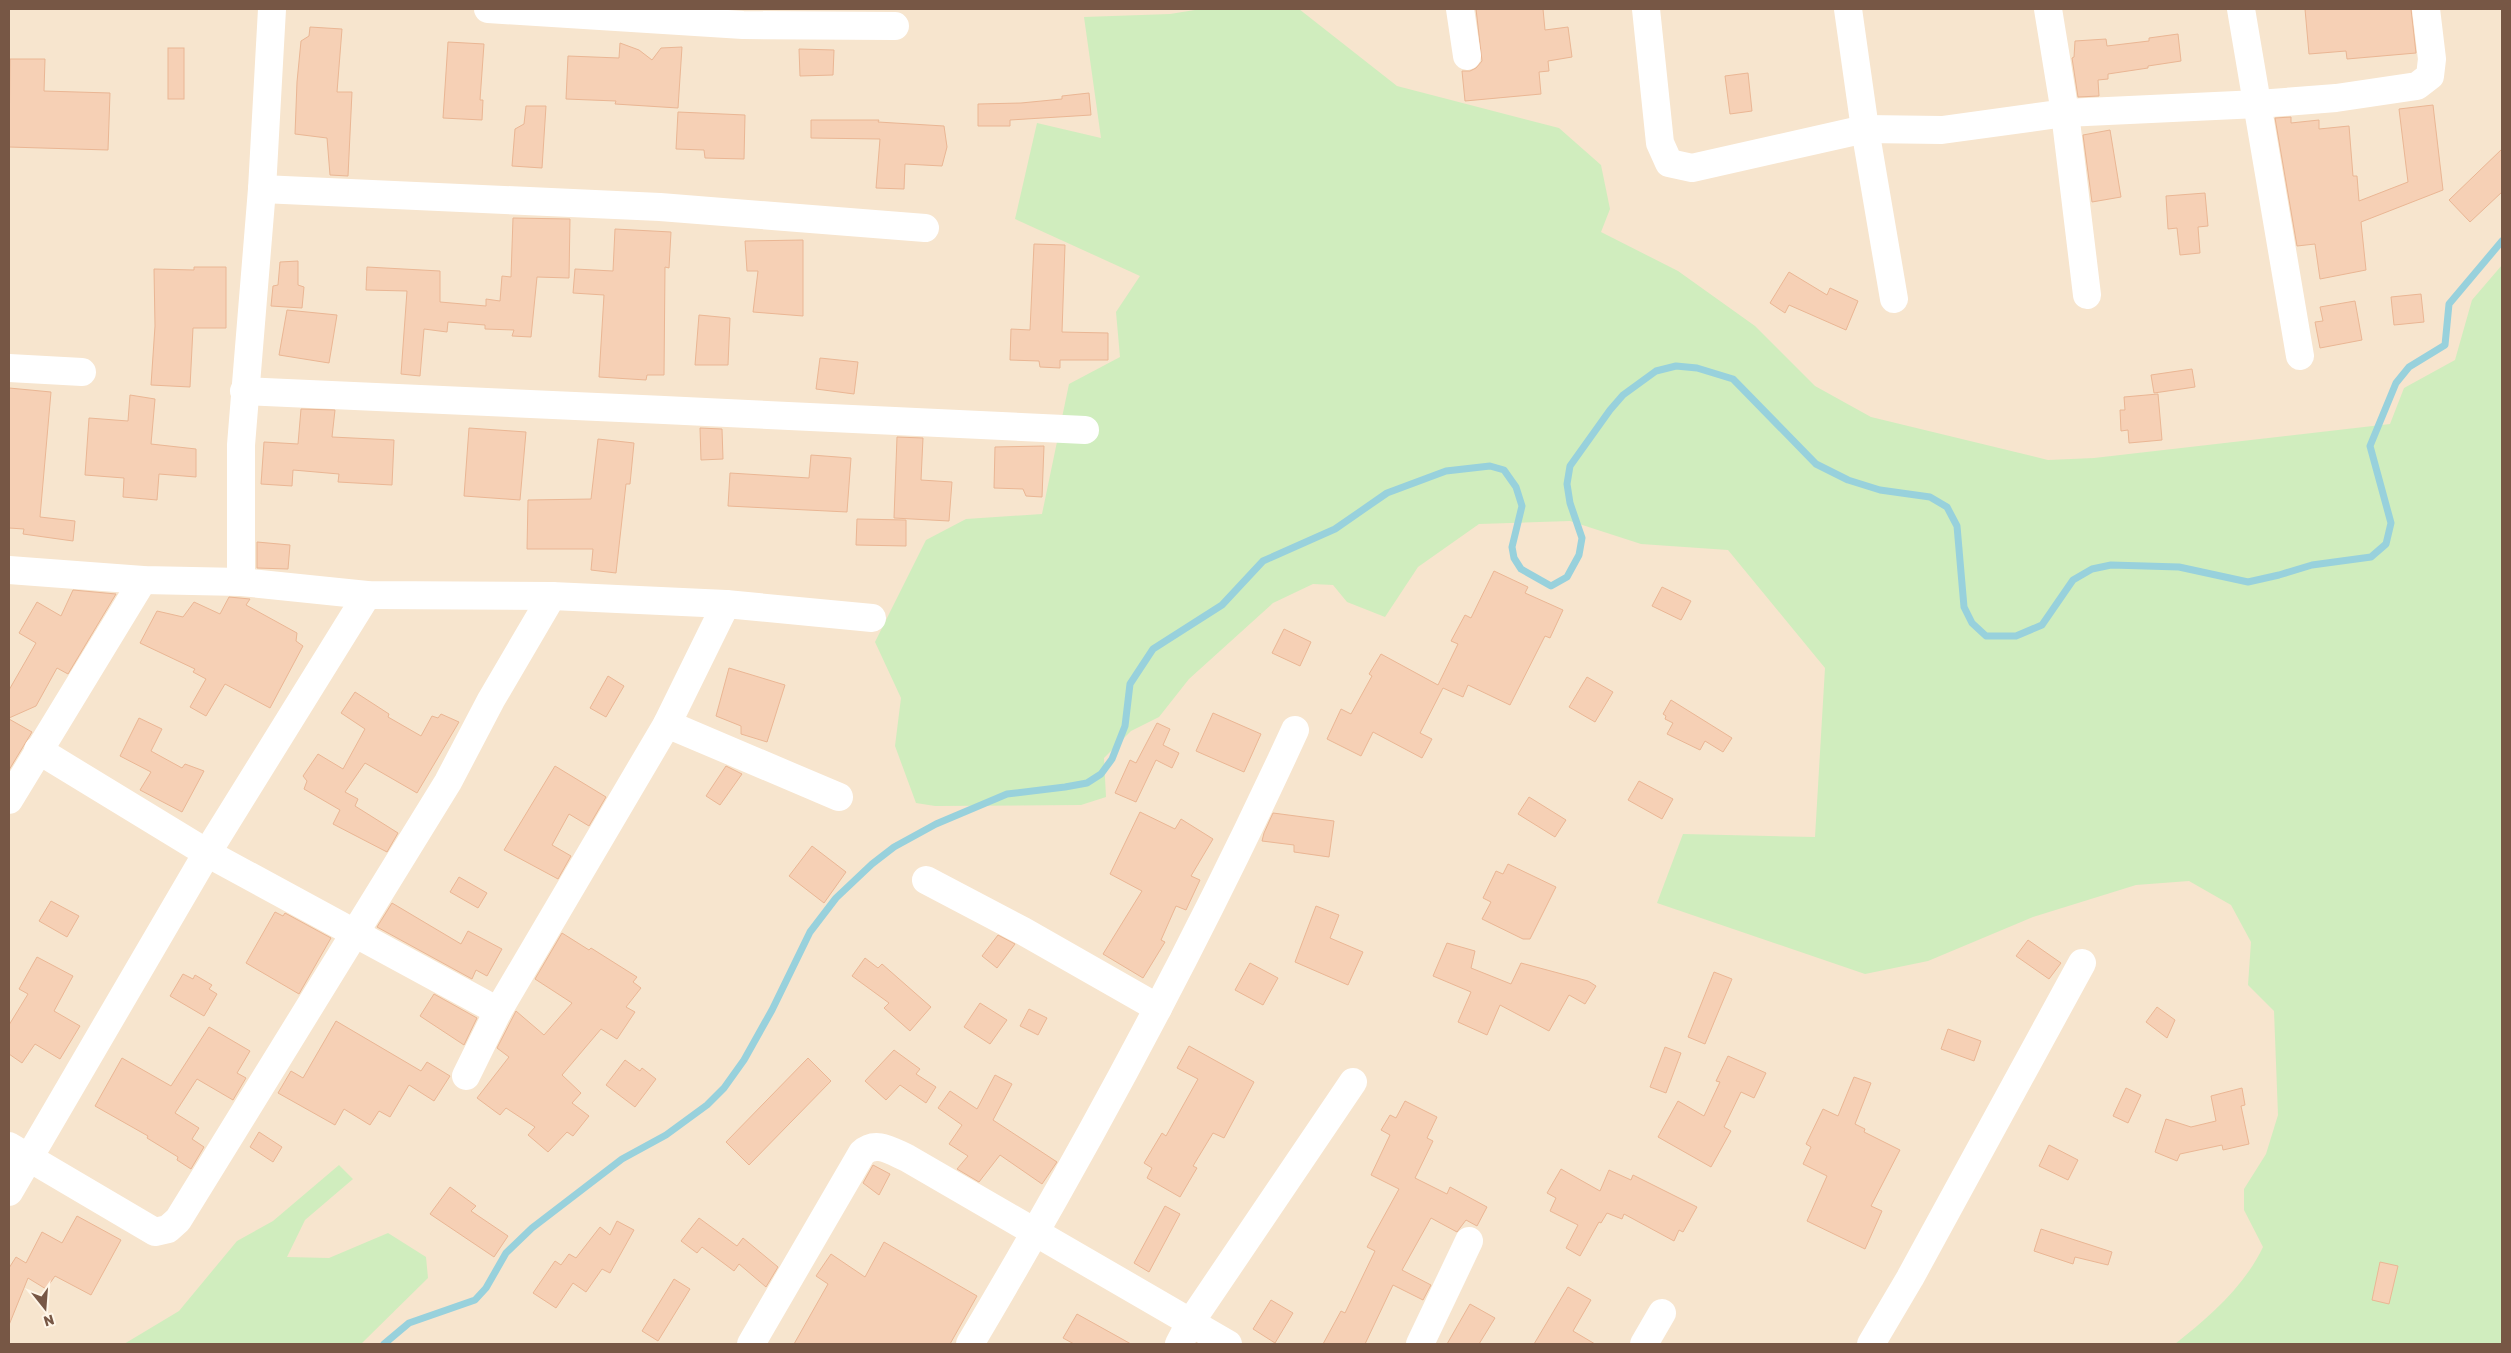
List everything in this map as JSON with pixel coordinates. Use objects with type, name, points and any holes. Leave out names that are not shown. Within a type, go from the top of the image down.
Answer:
[{"type":"street","points":[[241,582],[241,445],[262,189],[272,9]]},
{"type":"street","points":[[488,9],[743,25],[894,26]]},
{"type":"street","points":[[1460,9],[1467,56]]},
{"type":"street","points":[[1646,9],[1660,143],[1669,162],[1692,168],[1865,129],[1942,130],[2065,112],[2258,104],[2336,98],[2417,86],[2430,76],[2432,59],[2426,9]]},
{"type":"street","points":[[1848,9],[1865,129],[1894,299]]},
{"type":"street","points":[[2048,9],[2065,112],[2087,295]]},
{"type":"street","points":[[2241,9],[2300,356]]},
{"type":"street","points":[[262,189],[660,208],[925,228]]},
{"type":"street","points":[[9,368],[82,372]]},
{"type":"street","points":[[244,391],[482,400],[732,415],[1085,430]]},
{"type":"street","points":[[9,570],[143,580],[241,582],[367,594],[552,596],[726,604],[872,618]]},
{"type":"street","points":[[9,800],[143,580]]},
{"type":"street","points":[[9,1192],[19,1152],[367,594]]},
{"type":"street","points":[[19,1152],[155,1232],[168,1229],[178,1220],[448,782],[491,700],[552,596]]},
{"type":"street","points":[[466,1076],[498,1011],[667,724],[726,604]]},
{"type":"street","points":[[667,724],[840,797]]},
{"type":"street","points":[[970,1344],[1036,1233],[1158,1008],[1248,832],[1295,730]]},
{"type":"street","points":[[38,750],[207,853],[498,1011]]},
{"type":"street","points":[[926,880],[1023,931],[1158,1008]]},
{"type":"street","points":[[1871,1344],[1910,1278],[2082,963]]},
{"type":"street","points":[[1184,1334],[1353,1082]]},
{"type":"street","points":[[751,1344],[862,1153],[869,1147],[878,1146],[907,1158],[1036,1233],[1184,1334],[1228,1344]]},
{"type":"street","points":[[1420,1344],[1470,1241]]},
{"type":"street","points":[[1644,1344],[1662,1314]]},
{"type":"shaded area","points":[[9,9],[2502,9],[2502,1344],[9,1344]]},
{"type":"green space","points":[[1201,9],[1299,9],[1397,86],[1559,128],[1601,165],[1610,209],[1601,232],[1678,271],[1755,326],[1815,386],[1871,417],[2048,460],[2094,458],[2390,424],[2404,388],[2455,360],[2472,300],[2502,265],[2502,1344],[2175,1344],[2213,1312],[2236,1288],[2255,1262],[2263,1247],[2244,1210],[2244,1189],[2266,1154],[2278,1115],[2274,1011],[2248,985],[2251,942],[2231,905],[2189,881],[2136,885],[2033,917],[1928,961],[1865,974],[1657,903],[1683,834],[1815,837],[1825,668],[1728,550],[1641,544],[1570,521],[1479,524],[1418,567],[1385,617],[1347,602],[1333,585],[1313,584],[1273,603],[1189,679],[1159,717],[1131,731],[1104,758],[1106,797],[1081,805],[935,806],[916,803],[895,746],[901,698],[875,642],[926,540],[966,519],[1042,514],[1069,384],[1120,357],[1116,312],[1140,276],[1015,219],[1037,123],[1101,138],[1084,17],[1170,14]]},
{"type":"green space","points":[[339,1165],[353,1179],[305,1220],[287,1257],[329,1258],[388,1233],[426,1257],[428,1278],[361,1344],[124,1344],[179,1311],[237,1241],[273,1221]]},
{"type":"building","points":[[1476,9],[1543,9],[1545,30],[1568,27],[1572,57],[1548,61],[1549,71],[1539,72],[1541,94],[1465,101],[1462,71],[1470,71],[1476,68],[1482,61]]},
{"type":"building","points":[[2305,9],[2411,9],[2416,53],[2347,59],[2346,51],[2309,54]]},
{"type":"building","points":[[310,27],[342,29],[337,92],[352,92],[348,176],[330,175],[327,138],[295,134],[301,41],[309,36]]},
{"type":"building","points":[[2178,34],[2181,61],[2108,74],[2108,79],[2098,80],[2099,96],[2078,97],[2072,58],[2074,57],[2075,41],[2106,39],[2107,46],[2149,41],[2149,38]]},
{"type":"building","points":[[448,42],[484,44],[480,100],[483,100],[482,120],[443,118]]},
{"type":"building","points":[[620,43],[639,50],[652,60],[661,48],[682,47],[678,108],[615,104],[616,101],[566,99],[568,56],[619,58]]},
{"type":"building","points":[[168,48],[184,48],[184,99],[168,99]]},
{"type":"building","points":[[799,49],[834,50],[833,75],[800,76]]},
{"type":"building","points":[[10,59],[45,59],[44,91],[110,93],[108,150],[9,147]]},
{"type":"building","points":[[1748,73],[1752,111],[1730,114],[1725,76]]},
{"type":"building","points":[[1089,93],[1091,115],[1010,120],[1010,126],[978,126],[978,104],[1021,103],[1062,99],[1062,96]]},
{"type":"building","points":[[2433,105],[2443,190],[2361,222],[2366,270],[2320,279],[2315,244],[2297,246],[2275,118],[2291,117],[2291,123],[2319,120],[2319,129],[2349,126],[2353,176],[2357,176],[2359,201],[2408,182],[2399,109]]},
{"type":"building","points":[[526,106],[546,106],[542,168],[512,166],[515,129],[524,124]]},
{"type":"building","points":[[678,112],[745,115],[744,159],[705,158],[704,150],[676,149]]},
{"type":"building","points":[[811,120],[879,120],[878,122],[944,126],[947,147],[942,166],[905,164],[904,189],[876,188],[880,139],[811,138]]},
{"type":"building","points":[[2110,130],[2121,197],[2092,202],[2083,135]]},
{"type":"building","points":[[2502,149],[2502,192],[2470,222],[2449,200]]},
{"type":"building","points":[[2205,193],[2208,226],[2198,227],[2200,253],[2180,255],[2177,228],[2168,229],[2166,196]]},
{"type":"building","points":[[513,218],[570,219],[569,278],[537,277],[531,337],[512,336],[514,330],[485,329],[485,325],[448,322],[447,332],[424,329],[420,376],[401,374],[407,291],[366,290],[367,267],[440,271],[440,302],[486,306],[486,299],[500,301],[502,276],[511,277]]},
{"type":"building","points":[[615,229],[671,232],[669,268],[665,267],[664,375],[647,375],[646,380],[599,377],[604,295],[573,293],[575,269],[613,271]]},
{"type":"building","points":[[803,240],[803,316],[753,312],[758,271],[747,271],[745,241]]},
{"type":"building","points":[[1034,244],[1065,245],[1062,332],[1108,333],[1108,360],[1060,360],[1060,368],[1040,367],[1039,361],[1010,360],[1011,329],[1030,330]]},
{"type":"building","points":[[298,261],[298,285],[304,287],[302,308],[271,306],[273,286],[278,285],[280,262]]},
{"type":"building","points":[[194,267],[226,267],[226,328],[193,328],[190,387],[151,385],[155,326],[154,269],[194,270]]},
{"type":"building","points":[[1789,272],[1827,295],[1830,288],[1858,301],[1846,330],[1789,305],[1785,313],[1770,303]]},
{"type":"building","points":[[2421,294],[2424,322],[2394,325],[2391,297]]},
{"type":"building","points":[[2355,301],[2362,340],[2320,348],[2315,322],[2323,321],[2320,307]]},
{"type":"building","points":[[287,310],[337,315],[329,363],[279,355]]},
{"type":"building","points":[[699,315],[730,318],[728,365],[695,365]]},
{"type":"building","points":[[820,358],[858,362],[854,394],[816,389]]},
{"type":"building","points":[[2192,369],[2195,387],[2154,393],[2151,375]]},
{"type":"building","points":[[9,388],[51,392],[40,517],[75,521],[73,541],[23,534],[24,529],[9,528]]},
{"type":"building","points":[[2158,394],[2162,440],[2129,443],[2128,430],[2121,431],[2120,410],[2125,410],[2124,397]]},
{"type":"building","points":[[130,395],[155,399],[151,444],[196,449],[196,477],[159,474],[157,500],[123,497],[124,478],[85,475],[89,418],[128,421]]},
{"type":"building","points":[[301,409],[335,410],[332,437],[394,440],[392,485],[338,482],[339,474],[293,470],[292,486],[261,484],[264,442],[298,444]]},
{"type":"building","points":[[469,428],[526,432],[520,500],[464,496]]},
{"type":"building","points":[[700,428],[722,429],[723,459],[701,460]]},
{"type":"building","points":[[897,437],[923,438],[921,480],[952,482],[949,521],[894,518]]},
{"type":"building","points":[[598,439],[634,443],[630,484],[626,484],[616,573],[591,570],[593,549],[527,549],[528,500],[591,499]]},
{"type":"building","points":[[1044,446],[1042,497],[1026,496],[1023,489],[994,488],[995,447]]},
{"type":"building","points":[[811,455],[851,458],[847,512],[728,506],[730,473],[809,478]]},
{"type":"building","points":[[857,519],[906,520],[906,546],[856,545]]},
{"type":"building","points":[[257,542],[290,545],[288,569],[257,568]]},
{"type":"building","points":[[1494,571],[1528,587],[1525,593],[1563,610],[1550,638],[1545,636],[1510,705],[1468,685],[1463,697],[1443,688],[1420,733],[1432,739],[1422,758],[1373,732],[1361,756],[1327,739],[1341,709],[1351,714],[1372,676],[1369,674],[1381,654],[1438,685],[1458,644],[1451,641],[1465,615],[1471,618]]},
{"type":"building","points":[[1662,587],[1691,601],[1681,620],[1652,606]]},
{"type":"building","points":[[73,590],[116,594],[68,674],[57,668],[36,706],[9,718],[9,690],[36,643],[19,633],[37,602],[61,616]]},
{"type":"building","points":[[229,597],[250,599],[246,605],[297,633],[296,641],[303,646],[270,708],[225,684],[206,716],[190,707],[206,679],[193,672],[195,669],[140,643],[157,611],[183,617],[194,602],[220,614]]},
{"type":"building","points":[[1284,629],[1311,642],[1300,666],[1272,653]]},
{"type":"building","points":[[729,668],[785,685],[767,742],[741,734],[741,726],[716,716]]},
{"type":"building","points":[[608,676],[624,686],[606,717],[590,708]]},
{"type":"building","points":[[1587,677],[1613,692],[1595,722],[1569,707]]},
{"type":"building","points":[[355,692],[389,714],[388,717],[421,736],[432,716],[438,718],[441,714],[459,722],[417,793],[365,763],[345,792],[358,799],[355,806],[398,833],[387,852],[333,824],[340,810],[304,789],[307,781],[303,776],[318,754],[343,769],[365,729],[341,713]]},
{"type":"building","points":[[1671,700],[1732,738],[1723,752],[1705,741],[1700,750],[1667,734],[1673,723],[1665,719],[1666,716],[1663,714]]},
{"type":"building","points":[[1213,713],[1261,734],[1244,772],[1196,751]]},
{"type":"building","points":[[139,718],[162,729],[151,751],[182,768],[185,764],[204,771],[182,812],[140,790],[151,772],[120,756]]},
{"type":"building","points":[[9,719],[32,732],[9,770]]},
{"type":"building","points":[[1157,723],[1170,729],[1163,745],[1179,753],[1172,768],[1156,760],[1136,802],[1115,793],[1130,760],[1136,763]]},
{"type":"building","points":[[555,766],[606,797],[589,826],[569,814],[552,845],[571,856],[558,879],[504,850]]},
{"type":"building","points":[[726,766],[742,774],[720,805],[706,796]]},
{"type":"building","points":[[1639,781],[1673,799],[1662,819],[1628,800]]},
{"type":"building","points":[[1529,797],[1566,820],[1555,837],[1518,814]]},
{"type":"building","points":[[1140,812],[1175,829],[1181,819],[1213,839],[1191,876],[1200,880],[1186,910],[1176,906],[1161,940],[1165,942],[1143,978],[1103,954],[1142,891],[1110,874]]},
{"type":"building","points":[[1273,813],[1334,821],[1329,857],[1294,852],[1294,845],[1262,841]]},
{"type":"building","points":[[812,846],[846,872],[824,903],[789,876]]},
{"type":"building","points":[[1508,864],[1556,887],[1530,939],[1523,939],[1482,919],[1491,902],[1483,898],[1496,871],[1503,874]]},
{"type":"building","points":[[459,877],[487,893],[478,908],[450,892]]},
{"type":"building","points":[[51,901],[79,916],[67,937],[39,921]]},
{"type":"building","points":[[392,903],[461,944],[468,931],[502,949],[487,976],[476,970],[472,979],[377,927]]},
{"type":"building","points":[[1316,906],[1339,915],[1330,938],[1363,952],[1348,985],[1295,962]]},
{"type":"building","points":[[275,912],[283,916],[285,913],[331,938],[299,994],[246,963]]},
{"type":"building","points":[[562,933],[589,950],[591,948],[637,977],[633,982],[641,988],[626,1007],[635,1012],[617,1039],[601,1029],[562,1075],[581,1093],[572,1103],[589,1116],[573,1136],[567,1132],[548,1152],[528,1135],[535,1127],[506,1108],[500,1115],[477,1098],[509,1057],[497,1048],[516,1011],[544,1035],[572,1003],[535,979]]},
{"type":"building","points":[[998,935],[1015,944],[997,968],[982,956]]},
{"type":"building","points":[[2028,940],[2061,963],[2049,979],[2016,956]]},
{"type":"building","points":[[1447,943],[1475,951],[1471,968],[1511,984],[1521,963],[1588,981],[1596,986],[1585,1004],[1569,995],[1549,1031],[1500,1005],[1487,1035],[1458,1022],[1471,992],[1433,976]]},
{"type":"building","points":[[37,957],[73,976],[54,1011],[80,1026],[60,1059],[35,1044],[22,1063],[9,1054],[9,1025],[28,994],[19,989]]},
{"type":"building","points":[[865,958],[878,968],[882,964],[931,1007],[910,1031],[884,1008],[889,1003],[852,976]]},
{"type":"building","points":[[1250,963],[1278,978],[1263,1005],[1235,990]]},
{"type":"building","points":[[1714,972],[1732,979],[1705,1044],[1688,1037]]},
{"type":"building","points":[[183,974],[193,979],[195,975],[212,985],[209,989],[217,994],[204,1016],[170,996]]},
{"type":"building","points":[[434,994],[477,1018],[464,1045],[420,1016]]},
{"type":"building","points":[[980,1003],[1007,1020],[990,1044],[964,1027]]},
{"type":"building","points":[[2157,1007],[2175,1020],[2167,1038],[2146,1022]]},
{"type":"building","points":[[1029,1009],[1047,1018],[1038,1035],[1020,1026]]},
{"type":"building","points":[[336,1021],[421,1071],[427,1062],[450,1076],[434,1101],[409,1085],[390,1117],[379,1111],[370,1125],[344,1109],[335,1125],[278,1093],[291,1071],[303,1078]]},
{"type":"building","points":[[209,1027],[250,1051],[237,1073],[246,1078],[233,1100],[197,1079],[175,1113],[199,1128],[192,1139],[204,1147],[191,1169],[177,1160],[178,1157],[147,1138],[148,1136],[95,1106],[122,1058],[171,1086]]},
{"type":"building","points":[[1948,1029],[1981,1041],[1974,1061],[1941,1049]]},
{"type":"building","points":[[1189,1046],[1254,1082],[1224,1138],[1213,1133],[1193,1166],[1197,1168],[1180,1197],[1147,1178],[1152,1168],[1144,1163],[1162,1133],[1166,1136],[1198,1079],[1177,1068]]},
{"type":"building","points":[[1665,1047],[1681,1053],[1666,1093],[1650,1087]]},
{"type":"building","points":[[894,1050],[920,1069],[916,1074],[936,1087],[926,1103],[900,1085],[886,1100],[865,1081]]},
{"type":"building","points":[[1728,1056],[1766,1073],[1754,1098],[1741,1092],[1724,1127],[1731,1131],[1711,1167],[1658,1137],[1678,1101],[1704,1116],[1720,1082],[1716,1081]]},
{"type":"building","points":[[808,1058],[831,1081],[749,1165],[726,1142]]},
{"type":"building","points":[[625,1060],[640,1071],[642,1068],[656,1079],[635,1107],[606,1085]]},
{"type":"building","points":[[995,1075],[1012,1084],[993,1120],[1057,1162],[1042,1184],[1000,1155],[979,1182],[957,1169],[968,1156],[949,1144],[962,1125],[938,1108],[950,1091],[977,1109]]},
{"type":"building","points":[[1854,1077],[1871,1083],[1855,1124],[1865,1129],[1864,1132],[1900,1150],[1871,1206],[1882,1211],[1865,1249],[1807,1221],[1827,1176],[1803,1164],[1811,1147],[1806,1144],[1823,1109],[1838,1116]]},
{"type":"building","points":[[2126,1088],[2141,1095],[2128,1123],[2113,1116]]},
{"type":"building","points":[[2242,1088],[2245,1105],[2241,1106],[2249,1144],[2223,1150],[2222,1145],[2180,1154],[2177,1161],[2155,1152],[2166,1119],[2191,1127],[2216,1121],[2211,1096]]},
{"type":"building","points":[[1405,1101],[1437,1117],[1427,1138],[1433,1141],[1415,1178],[1447,1194],[1450,1187],[1487,1207],[1477,1226],[1466,1220],[1457,1232],[1431,1218],[1402,1270],[1431,1285],[1423,1300],[1393,1285],[1365,1344],[1323,1344],[1341,1311],[1345,1313],[1375,1251],[1367,1247],[1399,1189],[1371,1175],[1390,1135],[1381,1130],[1390,1115],[1396,1118]]},
{"type":"building","points":[[259,1132],[282,1147],[273,1162],[250,1147]]},
{"type":"building","points":[[2049,1145],[2078,1160],[2068,1180],[2039,1166]]},
{"type":"building","points":[[873,1165],[890,1174],[879,1195],[863,1183]]},
{"type":"building","points":[[1561,1169],[1600,1191],[1609,1170],[1631,1180],[1633,1175],[1697,1207],[1683,1232],[1679,1230],[1674,1241],[1624,1214],[1622,1219],[1607,1213],[1601,1223],[1599,1222],[1580,1256],[1566,1248],[1578,1225],[1550,1211],[1556,1198],[1547,1193]]},
{"type":"building","points":[[450,1187],[476,1206],[471,1211],[508,1236],[494,1257],[430,1214]]},
{"type":"building","points":[[1165,1206],[1180,1214],[1149,1272],[1134,1263]]},
{"type":"building","points":[[77,1216],[121,1240],[91,1295],[55,1276],[46,1289],[28,1278],[9,1325],[9,1268],[16,1257],[26,1263],[42,1232],[62,1243]]},
{"type":"building","points":[[699,1218],[737,1246],[743,1238],[778,1267],[766,1287],[739,1264],[734,1271],[702,1247],[697,1253],[681,1241]]},
{"type":"building","points":[[617,1221],[634,1230],[610,1273],[602,1269],[586,1292],[573,1283],[556,1308],[533,1293],[555,1261],[561,1265],[569,1254],[576,1258],[600,1227],[610,1235]]},
{"type":"building","points":[[2041,1229],[2112,1252],[2108,1265],[2075,1257],[2073,1264],[2034,1251]]},
{"type":"building","points":[[884,1242],[977,1296],[950,1344],[794,1344],[828,1284],[816,1276],[831,1254],[865,1277]]},
{"type":"building","points":[[2380,1262],[2398,1266],[2389,1304],[2372,1300]]},
{"type":"building","points":[[674,1279],[690,1289],[658,1341],[642,1331]]},
{"type":"building","points":[[1568,1287],[1591,1300],[1573,1331],[1595,1344],[1534,1344]]},
{"type":"building","points":[[1271,1300],[1293,1313],[1275,1343],[1253,1329]]},
{"type":"building","points":[[1470,1304],[1495,1318],[1479,1344],[1447,1344]]},
{"type":"building","points":[[1077,1314],[1131,1344],[1074,1344],[1063,1338]]},
{"type":"waterway","points":[[384,1344],[409,1323],[475,1300],[486,1288],[506,1253],[532,1228],[622,1159],[666,1135],[707,1105],[724,1088],[744,1060],[772,1010],[810,932],[836,898],[872,864],[894,847],[936,824],[1007,794],[1087,783],[1101,774],[1112,759],[1125,726],[1130,684],[1153,649],[1222,605],[1263,561],[1335,529],[1387,493],[1446,471],[1490,466],[1504,470],[1516,487],[1522,506],[1512,547],[1514,558],[1521,569],[1551,586],[1567,577],[1579,555],[1582,538],[1570,503],[1567,484],[1570,466],[1623,395],[1656,371],[1676,366],[1697,368],[1733,379],[1816,464],[1848,480],[1880,490],[1930,497],[1947,507],[1957,526],[1964,607],[1972,623],[1986,636],[2016,636],[2042,625],[2073,580],[2092,569],[2111,565],[2179,567],[2248,582],[2312,565],[2371,557],[2386,544],[2391,523],[2370,446],[2396,383],[2409,367],[2445,345],[2449,304],[2502,241]]}]
